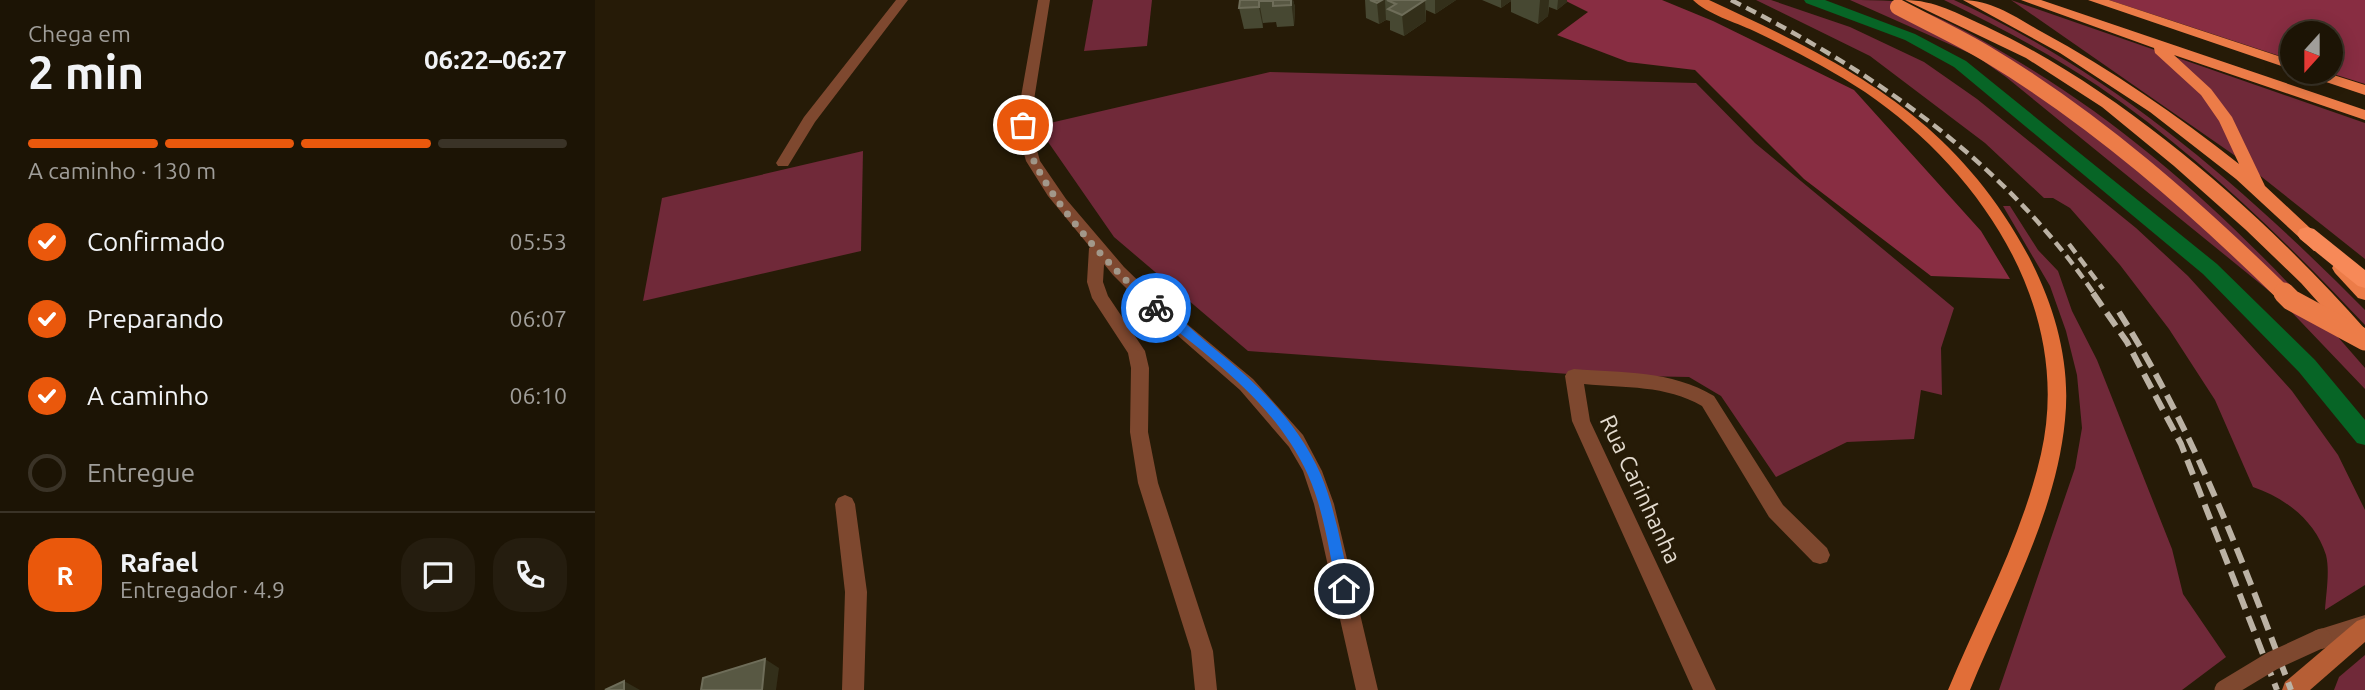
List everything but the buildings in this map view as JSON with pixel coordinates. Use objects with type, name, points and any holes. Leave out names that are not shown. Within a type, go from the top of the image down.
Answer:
[{"type":"highway","points":[[1970,0],[2029,30],[2097,71],[2175,124],[2259,190],[2365,281]]},
{"type":"highway","points":[[2000,0],[2032,20],[2097,71]]},
{"type":"highway","points":[[2028,0],[2365,104]]},
{"type":"highway","points":[[2057,0],[2365,115]]},
{"type":"highway","points":[[2095,0],[2280,62]]},
{"type":"highway","points":[[1898,2],[1987,54],[2084,119],[2144,166],[2291,300],[2365,341]]},
{"type":"highway","points":[[1898,2],[1978,28],[2036,57],[2106,103],[2253,226],[2298,269],[2365,341]]},
{"type":"highway","points":[[2152,37],[2206,92],[2226,120],[2259,190]]},
{"type":"highway","points":[[2343,83],[2365,90]]},
{"type":"highway","points":[[2307,233],[2365,272]]},
{"type":"highway","points":[[2307,233],[2365,293]]},
{"type":"main road","points":[[1699,0],[1766,32],[1853,80],[1887,103],[1943,149],[1997,214],[2028,270],[2042,303],[2055,361],[2056,421],[2051,447],[2036,502],[1959,690]]},
{"type":"main road","points":[[2293,690],[2365,626]]},
{"type":"street","points":[[783,163],[809,120],[902,0]]},
{"type":"street","points":[[1044,0],[1025,103],[1025,144],[1046,183],[1097,248],[1150,303],[1267,402],[1297,442],[1314,476],[1327,513],[1367,690]]},
{"type":"street","points":[[1097,248],[1095,282],[1100,298],[1136,351],[1140,368],[1139,432],[1148,483],[1202,651],[1206,690]]},
{"type":"street","name":"Rua Carinhanha","points":[[1705,690],[1581,421],[1574,376],[1674,386],[1698,394],[1708,401],[1776,511],[1820,555]]},
{"type":"street","points":[[845,504],[856,592],[853,690]]},
{"type":"street","points":[[2224,690],[2272,661],[2322,638],[2365,626]]},
{"type":"shaded area","points":[[1093,0],[1152,0],[1147,46],[1084,51]]},
{"type":"shaded area","points":[[1564,0],[1662,0],[1713,21],[1854,90],[1981,231],[2010,279],[1931,276],[1804,179],[1695,70],[1628,62],[1557,35],[1588,12]]},
{"type":"shaded area","points":[[1756,0],[1771,0],[1850,27],[1924,62],[1977,99],[2136,228],[2188,276],[2292,391],[2338,455],[2365,510],[2365,585],[2325,610],[2328,575],[2326,555],[2321,542],[2307,521],[2297,512],[2276,497],[2253,487],[2215,400],[2169,329],[2120,265],[2070,208],[2053,198],[2044,198],[1985,143],[1870,56]]},
{"type":"shaded area","points":[[1850,0],[1892,1],[1942,20],[2021,63],[2117,128],[2205,202],[2287,282],[2365,368],[2365,389],[2279,299],[2006,77],[1976,56]]},
{"type":"shaded area","points":[[1944,0],[1954,0],[2012,29],[2068,62],[2173,136],[2272,220],[2365,310],[2365,325],[2238,198],[2134,112],[2061,62]]},
{"type":"shaded area","points":[[2011,0],[2365,123],[2365,259],[2234,155]]},
{"type":"shaded area","points":[[2109,0],[2365,0],[2365,84],[2343,77],[2343,21],[2280,21],[2280,56]]},
{"type":"shaded area","points":[[1270,72],[1696,83],[1755,143],[1954,308],[1941,348],[1942,395],[1921,390],[1914,439],[1847,442],[1776,477],[1721,396],[1689,377],[1583,375],[1248,351],[1114,237],[1037,126]]},
{"type":"shaded area","points":[[863,151],[861,251],[643,301],[662,198]]},
{"type":"shaded area","points":[[2003,206],[2010,206],[2038,250],[2058,271],[2072,311],[2097,360],[2172,549],[2183,594],[2226,657],[2182,690],[1999,690],[2075,468],[2082,428],[2077,375],[2066,331],[2050,286]]},
{"type":"shaded area","points":[[2365,655],[2365,690],[2334,690],[2339,677]]},
{"type":"waterway","points":[[1811,0],[1910,37],[1960,64],[2210,269],[2307,366],[2365,436]]},
{"type":"railway","points":[[1731,0],[1835,57],[1932,124],[1977,161],[2020,202],[2059,247],[2095,295]]},
{"type":"railway","points":[[2069,244],[2103,289]]},
{"type":"railway","points":[[2093,293],[2127,342],[2181,444],[2277,690]]},
{"type":"railway","points":[[2119,312],[2171,402],[2215,496],[2291,690]]},
{"type":"way so far","points":[[1023,125],[1025,144],[1046,183],[1097,248],[1156,308]]},
{"type":"route","points":[[1156,308],[1267,402],[1297,442],[1314,476],[1327,513],[1344,589]]}]
